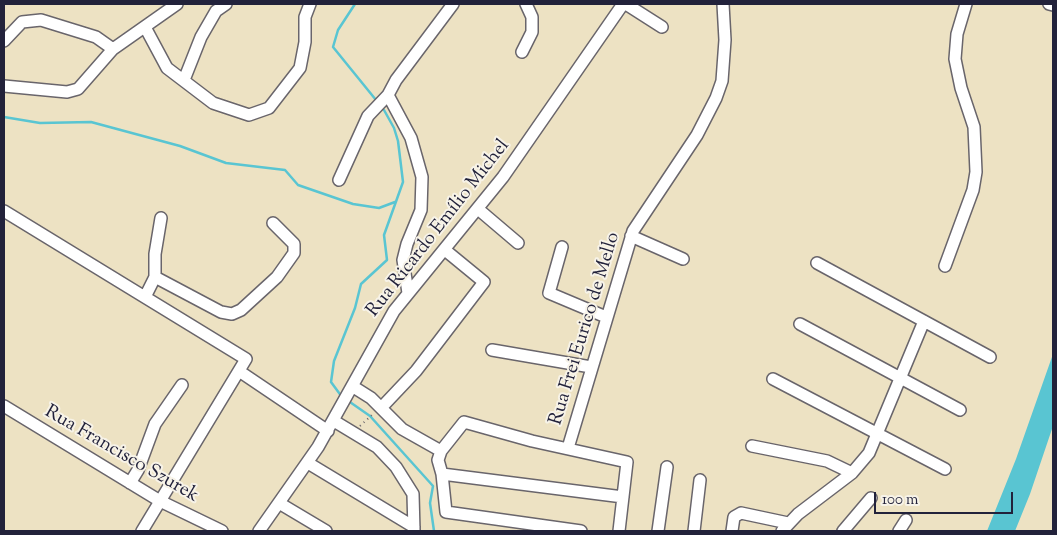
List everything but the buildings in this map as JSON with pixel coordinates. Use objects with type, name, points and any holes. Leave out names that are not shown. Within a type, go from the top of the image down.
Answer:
[{"type":"street","points":[[4,86],[67,92],[78,89],[113,49],[177,4]]},
{"type":"street","points":[[184,80],[201,37],[216,11],[226,4]]},
{"type":"street","points":[[145,27],[167,68],[213,103],[249,115],[269,108],[300,68],[305,42],[305,17],[310,4]]},
{"type":"street","points":[[339,180],[368,116],[388,96],[396,80],[453,4]]},
{"type":"street","points":[[522,52],[532,32],[532,18],[526,4]]},
{"type":"street","points":[[625,4],[662,27]]},
{"type":"street","name":"Rua Ricardo Emílio Michel","points":[[259,531],[308,463],[328,431],[380,333],[408,294],[478,209],[519,155],[625,4]]},
{"type":"street","name":"Rua Frei Eurico de Mello","points":[[568,448],[631,236],[697,135],[716,98],[722,81],[725,40],[723,4]]},
{"type":"street","points":[[945,266],[974,190],[976,172],[974,127],[961,88],[955,58],[957,34],[966,4]]},
{"type":"street","points":[[4,41],[22,22],[40,20],[96,37],[113,49]]},
{"type":"street","points":[[388,96],[412,138],[422,177],[421,210],[407,244],[403,260],[408,294]]},
{"type":"street","points":[[478,209],[518,243]]},
{"type":"street","points":[[4,211],[246,359],[142,531]]},
{"type":"street","points":[[145,297],[155,277],[155,254],[161,218]]},
{"type":"street","points":[[155,277],[221,312],[232,314],[277,277],[294,253],[294,244],[274,223]]},
{"type":"street","points":[[631,236],[683,259]]},
{"type":"street","points":[[562,246],[549,292],[606,318]]},
{"type":"street","points":[[381,408],[416,372],[484,282],[445,250]]},
{"type":"street","points":[[817,263],[990,357]]},
{"type":"street","points":[[732,531],[734,517],[741,513],[785,527],[852,474],[869,453],[879,434],[924,321]]},
{"type":"street","points":[[800,324],[960,410]]},
{"type":"street","points":[[492,350],[591,367]]},
{"type":"street","points":[[239,371],[328,431]]},
{"type":"street","points":[[773,379],[945,469]]},
{"type":"street","points":[[130,483],[138,470],[155,424],[182,385]]},
{"type":"street","points":[[348,395],[381,408],[402,429],[441,451]]},
{"type":"street","name":"Rua Francisco Szurek","points":[[4,406],[160,501],[222,531]]},
{"type":"street","points":[[334,420],[377,447],[390,460],[411,489],[414,500],[414,529]]},
{"type":"street","points":[[581,531],[446,512],[442,474],[438,460],[441,451],[464,422],[627,462],[618,531]]},
{"type":"street","points":[[752,446],[827,461],[852,474]]},
{"type":"street","points":[[308,463],[414,529]]},
{"type":"street","points":[[658,531],[667,467]]},
{"type":"street","points":[[442,474],[623,497]]},
{"type":"street","points":[[694,531],[700,480]]},
{"type":"street","points":[[843,531],[871,498]]},
{"type":"street","points":[[279,503],[326,531]]},
{"type":"street","points":[[900,531],[906,520]]},
{"type":"path","points":[[353,432],[381,408]]},
{"type":"water","points":[[1053,354],[1053,426],[1030,494],[1015,531],[987,531],[1016,459]]},
{"type":"waterway","points":[[355,4],[338,30],[333,47],[376,100]]},
{"type":"waterway","points":[[342,397],[331,382],[334,361],[355,308],[361,284],[387,260],[384,235],[403,182],[398,141],[394,128],[384,110]]},
{"type":"waterway","points":[[4,117],[40,123],[91,122],[180,146],[226,163],[285,170],[298,185],[353,204],[379,208],[395,202]]},
{"type":"waterway","points":[[347,400],[370,416],[433,486],[430,503],[434,531]]}]
